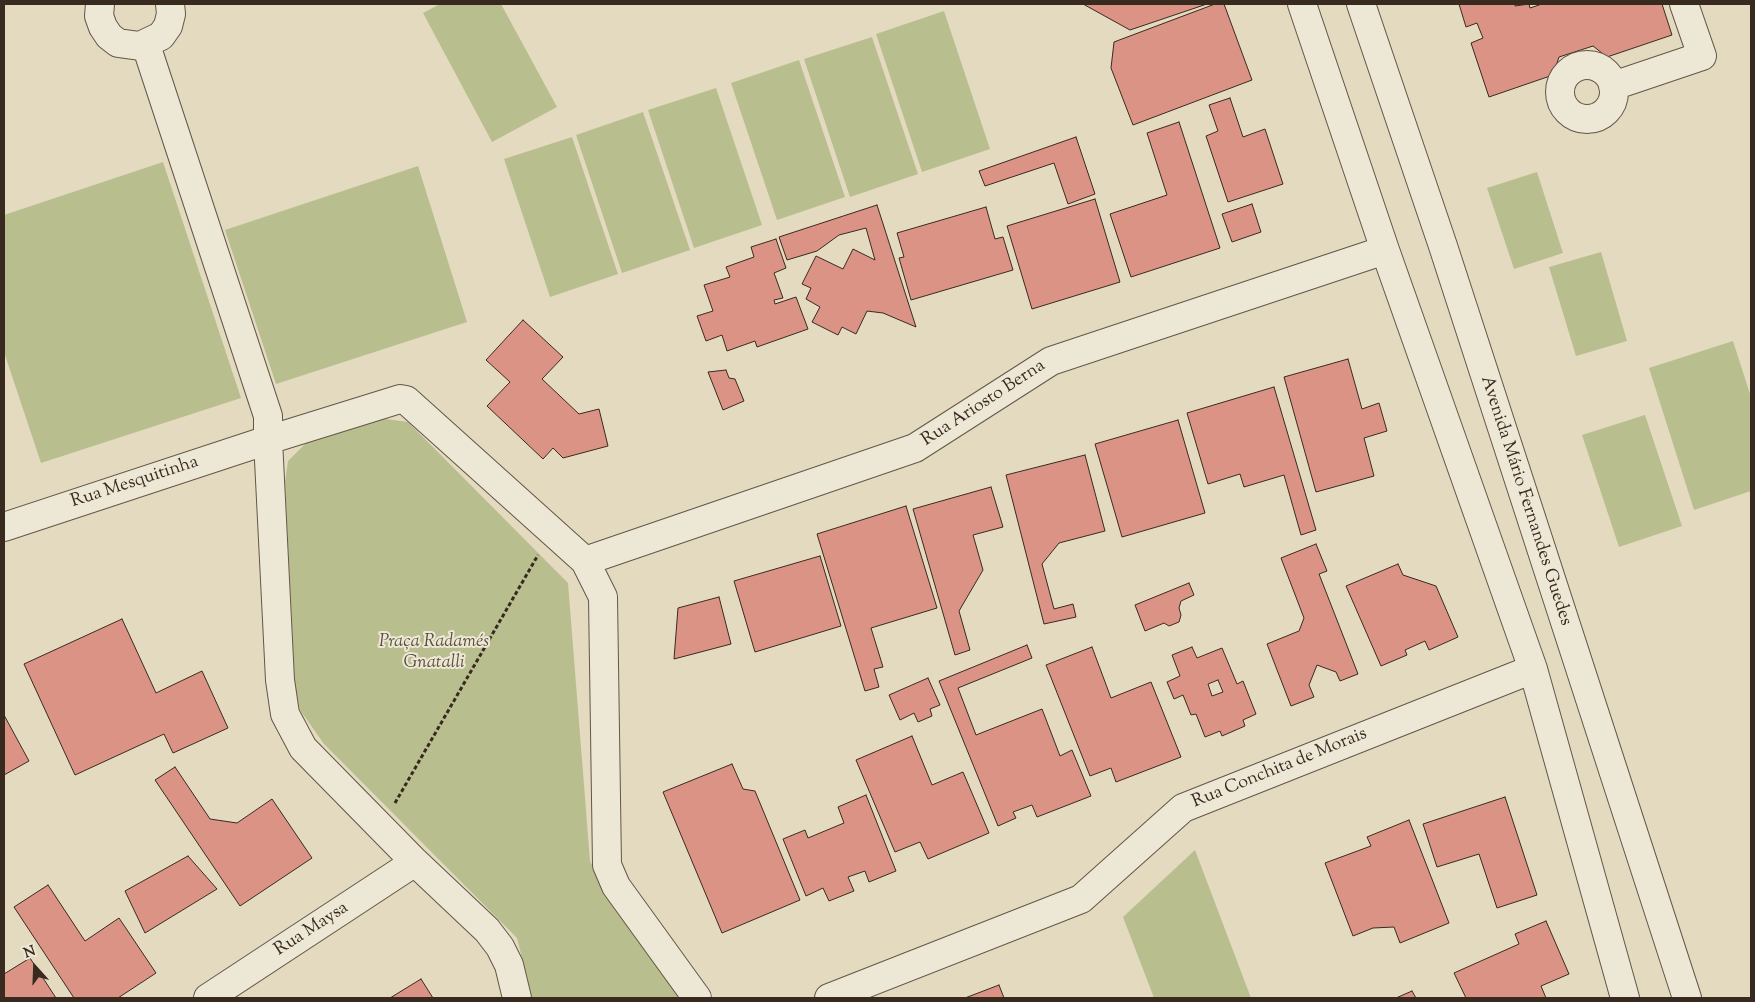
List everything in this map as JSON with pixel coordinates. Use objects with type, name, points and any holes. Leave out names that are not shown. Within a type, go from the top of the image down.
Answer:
[{"type":"street","points":[[100,4],[102,26],[109,36],[118,43],[129,46],[146,45],[161,36],[168,26],[171,14],[170,4]]},
{"type":"street","points":[[1302,4],[1385,250],[1533,669],[1625,998]]},
{"type":"street","name":"Avenida Mário Fernandes Guedes","points":[[1361,4],[1446,255],[1687,998]]},
{"type":"street","points":[[1613,86],[1702,56],[1684,4]]},
{"type":"street","points":[[146,45],[268,416],[280,680],[285,714],[303,748],[382,826],[415,862],[487,930],[500,947],[510,965],[517,998]]},
{"type":"street","name":"Rua Ariosto Berna","points":[[585,561],[915,448],[1051,361],[1385,250]]},
{"type":"street","points":[[268,440],[400,399],[406,400],[552,534],[585,561],[603,597],[607,865],[616,886],[697,998]]},
{"type":"street","name":"Rua Mesquitinha","points":[[4,527],[268,440]]},
{"type":"street","name":"Rua Conchita de Morais","points":[[829,998],[1081,899],[1183,808],[1533,669]]},
{"type":"street","name":"Rua Maysa","points":[[208,998],[415,862]]},
{"type":"path","points":[[382,826],[531,565],[552,534]]},
{"type":"green space","points":[[440,4],[501,4],[557,107],[492,142],[423,13]]},
{"type":"green space","points":[[944,11],[990,149],[922,172],[876,34]]},
{"type":"green space","points":[[872,37],[918,174],[850,197],[804,59]]},
{"type":"green space","points":[[799,60],[845,197],[777,220],[731,83]]},
{"type":"green space","points":[[716,88],[762,225],[694,248],[648,110]]},
{"type":"green space","points":[[643,112],[690,250],[622,273],[576,135]]},
{"type":"green space","points":[[572,137],[618,274],[550,297],[504,159]]},
{"type":"green space","points":[[163,162],[241,398],[41,463],[4,352],[4,215]]},
{"type":"green space","points":[[418,166],[467,322],[276,384],[225,230]]},
{"type":"green space","points":[[1537,172],[1563,253],[1514,269],[1487,188]]},
{"type":"green space","points":[[1601,252],[1627,341],[1576,356],[1549,267]]},
{"type":"green space","points":[[1733,341],[1751,397],[1751,491],[1694,510],[1649,368]]},
{"type":"green space","points":[[1645,415],[1682,526],[1619,547],[1582,435]]},
{"type":"green space","name":"Praça Radamés Gnatalli","points":[[379,418],[408,422],[568,583],[590,861],[609,897],[679,998],[532,998],[517,938],[324,744],[300,710],[295,686],[285,482],[288,461],[307,442]]},
{"type":"green space","points":[[1195,850],[1251,998],[1154,998],[1123,917]]},
{"type":"building","points":[[1083,4],[1207,4],[1130,30]]},
{"type":"building","points":[[1215,4],[1224,4],[1252,80],[1133,125],[1111,68],[1114,42]]},
{"type":"building","points":[[1459,4],[1515,4],[1515,6],[1529,4],[1530,8],[1542,4],[1662,4],[1672,35],[1607,57],[1593,46],[1559,57],[1553,75],[1489,97],[1471,43],[1483,38],[1477,23],[1466,27]]},
{"type":"building","points":[[1230,98],[1243,137],[1265,129],[1283,184],[1228,202],[1206,136],[1218,131],[1209,105]]},
{"type":"building","points":[[1179,122],[1220,248],[1131,277],[1110,214],[1167,195],[1147,133]]},
{"type":"building","points":[[1076,137],[1095,194],[1068,204],[1054,163],[985,186],[979,171]]},
{"type":"building","points":[[1095,199],[1120,282],[1032,309],[1007,226]]},
{"type":"building","points":[[1252,204],[1261,232],[1232,242],[1222,214]]},
{"type":"building","points":[[877,205],[916,327],[883,313],[867,311],[856,334],[842,327],[838,335],[812,322],[820,307],[806,299],[811,288],[802,284],[816,256],[843,269],[853,249],[875,260],[866,228],[839,235],[817,251],[787,260],[779,237]]},
{"type":"building","points":[[986,207],[995,239],[1003,237],[1013,270],[911,300],[899,258],[904,257],[897,233]]},
{"type":"building","points":[[776,239],[786,268],[774,273],[783,298],[774,300],[775,304],[796,297],[808,329],[757,347],[755,341],[727,351],[722,335],[706,341],[697,316],[713,311],[704,285],[730,277],[726,267],[754,257],[751,247]]},
{"type":"building","points":[[523,320],[563,357],[542,379],[579,414],[599,409],[608,446],[563,458],[553,448],[543,459],[487,406],[510,382],[486,360]]},
{"type":"building","points":[[1348,359],[1362,409],[1379,403],[1387,431],[1364,438],[1374,476],[1316,492],[1284,377]]},
{"type":"building","points":[[726,370],[729,378],[735,379],[744,401],[723,410],[708,372]]},
{"type":"building","points":[[1274,387],[1316,530],[1301,535],[1284,475],[1244,487],[1240,474],[1208,484],[1187,413]]},
{"type":"building","points":[[1178,420],[1205,513],[1122,537],[1095,444]]},
{"type":"building","points":[[1085,455],[1105,531],[1059,543],[1042,564],[1054,609],[1073,604],[1076,617],[1044,624],[1006,475]]},
{"type":"building","points":[[991,487],[1003,527],[973,535],[983,570],[959,611],[970,650],[955,655],[913,509]]},
{"type":"building","points":[[906,506],[937,608],[871,628],[883,667],[874,669],[879,687],[865,691],[817,534]]},
{"type":"building","points":[[1316,544],[1327,571],[1319,574],[1358,674],[1340,681],[1336,672],[1317,665],[1309,685],[1314,697],[1291,706],[1267,644],[1299,631],[1304,618],[1281,558]]},
{"type":"building","points":[[820,556],[841,626],[755,652],[734,581]]},
{"type":"building","points":[[1398,564],[1403,575],[1436,586],[1458,637],[1429,650],[1425,641],[1405,650],[1407,655],[1381,666],[1346,586]]},
{"type":"building","points":[[1189,583],[1194,595],[1181,601],[1179,622],[1169,626],[1164,623],[1145,631],[1135,605]]},
{"type":"building","points":[[719,597],[731,644],[674,659],[678,608]]},
{"type":"building","points":[[122,619],[156,693],[202,671],[228,728],[173,753],[164,734],[75,775],[24,664]]},
{"type":"building","points":[[1027,645],[1032,658],[958,688],[976,735],[1042,709],[1060,756],[1072,750],[1091,796],[1037,817],[1032,805],[1013,812],[1016,818],[998,826],[939,681]]},
{"type":"building","points":[[1092,647],[1111,698],[1151,682],[1181,757],[1116,782],[1111,768],[1090,776],[1046,665]]},
{"type":"building","points":[[1192,647],[1197,658],[1222,648],[1237,684],[1243,681],[1256,714],[1243,720],[1245,726],[1222,736],[1220,731],[1205,737],[1196,714],[1191,715],[1183,695],[1174,699],[1167,682],[1180,676],[1172,655]],"holes":[[[1218,680],[1223,692],[1212,696],[1208,684]]]},
{"type":"building","points":[[928,678],[940,705],[930,709],[932,716],[918,722],[914,713],[900,720],[889,695]]},
{"type":"building","points":[[4,715],[29,761],[4,775]]},
{"type":"building","points":[[912,736],[932,785],[963,772],[989,833],[928,859],[920,842],[895,852],[856,760]]},
{"type":"building","points":[[732,764],[743,789],[755,791],[800,900],[722,933],[663,792]]},
{"type":"building","points":[[175,767],[210,819],[237,823],[272,799],[312,858],[240,906],[155,780]]},
{"type":"building","points":[[866,795],[896,871],[869,882],[865,871],[848,877],[854,891],[829,901],[823,888],[806,896],[783,839],[805,830],[808,838],[844,823],[838,807]]},
{"type":"building","points":[[1505,797],[1537,895],[1497,908],[1479,854],[1437,867],[1423,824]]},
{"type":"building","points":[[1409,820],[1449,923],[1400,943],[1394,927],[1373,928],[1353,936],[1325,863],[1371,846],[1367,837]]},
{"type":"building","points":[[188,856],[217,889],[145,933],[125,891]]},
{"type":"building","points":[[48,885],[85,941],[119,918],[156,973],[118,998],[74,998],[14,907]]},
{"type":"building","points":[[1546,921],[1569,974],[1541,986],[1546,998],[1466,998],[1454,973],[1519,944],[1515,934]]},
{"type":"building","points":[[30,958],[56,998],[4,998],[4,974]]},
{"type":"building","points":[[421,979],[433,998],[390,998]]},
{"type":"building","points":[[999,985],[1004,998],[965,998]]},
{"type":"building","points":[[1412,991],[1416,998],[1396,998]]}]
